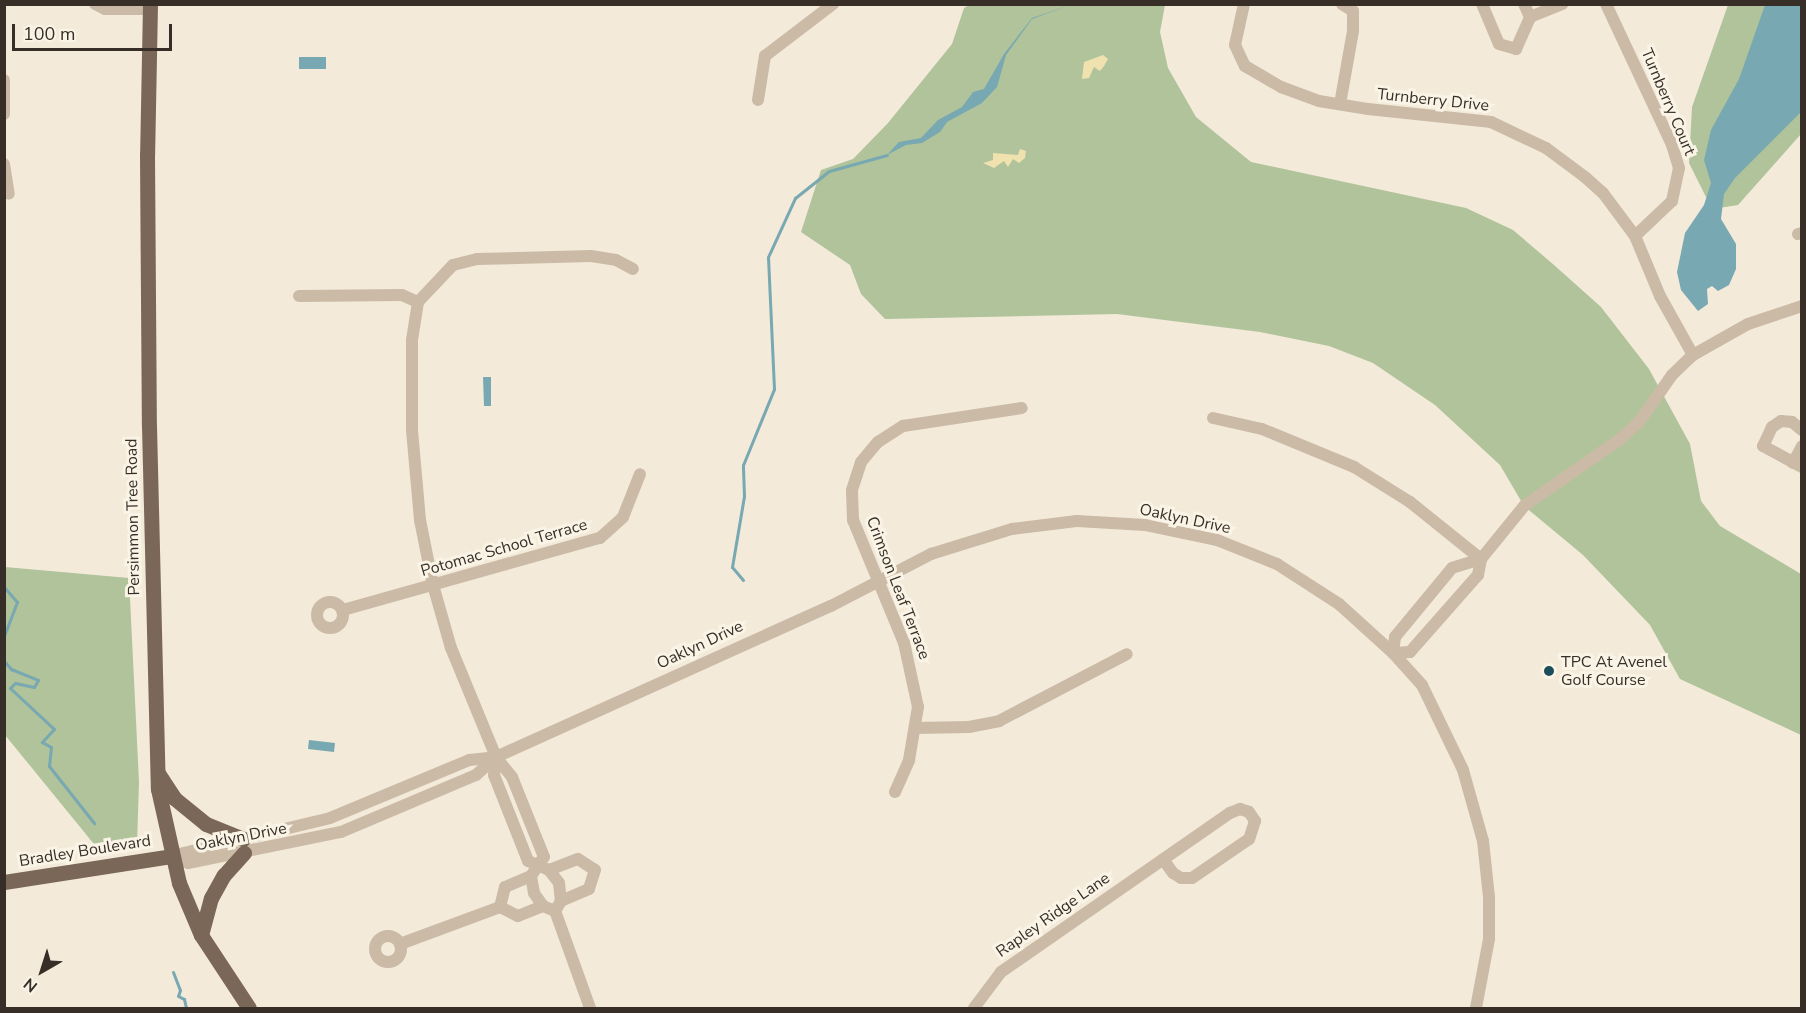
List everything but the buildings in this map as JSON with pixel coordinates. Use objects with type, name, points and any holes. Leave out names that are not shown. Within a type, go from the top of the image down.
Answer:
[{"type":"main road","name":"Persimmon Tree Road","points":[[150,7],[149,414],[157,773],[171,856],[201,935],[249,1008]]},
{"type":"main road","points":[[157,773],[174,798],[206,824],[244,846],[211,898],[201,935]]},
{"type":"main road","name":"Bradley Boulevard","points":[[4,882],[171,856]]},
{"type":"street","points":[[95,4],[105,9],[150,7]]},
{"type":"street","points":[[758,100],[765,56],[833,4]]},
{"type":"street","name":"Turnberry Drive","points":[[1244,4],[1235,45],[1245,66],[1281,87],[1340,104],[1412,116],[1469,119],[1508,128],[1546,148],[1585,177],[1603,193],[1635,236],[1659,296],[1693,355]]},
{"type":"street","points":[[1340,104],[1353,31],[1353,11],[1342,4]]},
{"type":"street","points":[[1482,4],[1499,44],[1516,49],[1530,17],[1562,4]]},
{"type":"street","points":[[1524,4],[1530,17]]},
{"type":"street","name":"Turnberry Court","points":[[1606,4],[1672,146],[1678,168],[1672,201],[1635,236]]},
{"type":"street","points":[[4,80],[4,114]]},
{"type":"street","points":[[4,164],[9,194]]},
{"type":"street","points":[[590,1008],[558,906],[560,883],[528,861],[494,775],[496,757],[451,648],[433,585],[420,520],[412,430],[411,340],[418,302],[444,271],[477,259],[591,255],[616,260],[633,269]]},
{"type":"street","points":[[299,296],[402,295],[418,302]]},
{"type":"street","points":[[1481,559],[1452,568],[1395,637],[1393,653],[1410,651],[1478,575],[1481,559],[1524,506],[1639,422],[1672,375],[1693,355],[1748,324],[1802,306]]},
{"type":"street","name":"Crimson Leaf Terrace","points":[[895,792],[909,760],[915,728],[918,706],[913,668],[853,520],[852,489],[861,462],[878,442],[903,426],[1022,408]]},
{"type":"street","points":[[1213,418],[1262,429],[1354,467],[1410,502],[1481,559]]},
{"type":"street","points":[[1802,430],[1792,422],[1782,421],[1772,427],[1763,446],[1798,465],[1802,446]]},
{"type":"street","name":"Potomac School Terrace","points":[[343,610],[600,538],[623,517],[640,474]]},
{"type":"street","name":"Oaklyn Drive","points":[[171,856],[188,863],[244,846],[341,832],[476,775],[496,757],[877,583],[931,554],[1012,529],[1077,521],[1145,525],[1217,540],[1277,564],[1339,604],[1393,653],[1422,686],[1463,770],[1483,841],[1489,897],[1489,939],[1476,1008]]},
{"type":"street","points":[[915,728],[969,727],[999,721],[1127,654]]},
{"type":"street","name":"Rapley Ridge Lane","points":[[974,1008],[1001,972],[1230,813],[1240,809],[1249,812],[1256,821],[1249,839],[1192,878],[1181,878],[1173,873],[1163,860]]},
{"type":"street","points":[[400,944],[500,907],[518,916],[543,906],[558,906],[589,889],[595,870],[578,860],[540,871],[505,887],[500,907]]},
{"type":"street","points":[[540,871],[534,893],[543,906]]},
{"type":"green space","points":[[969,5],[1165,5],[1160,32],[1168,68],[1196,117],[1251,162],[1466,208],[1513,230],[1554,265],[1601,307],[1649,369],[1690,444],[1701,501],[1720,526],[1801,574],[1801,735],[1680,679],[1650,625],[1583,555],[1524,506],[1500,465],[1435,405],[1373,363],[1329,346],[1260,332],[1117,314],[885,319],[861,294],[850,265],[801,232],[821,170],[853,159],[888,123],[952,44],[964,8]]},
{"type":"green space","points":[[1728,5],[1801,5],[1801,134],[1738,205],[1712,209],[1689,163],[1692,107]]},
{"type":"green space","points":[[5,567],[129,578],[139,782],[137,845],[98,849],[5,735]]},
{"type":"sand","points":[[1103,55],[1108,59],[1100,71],[1094,67],[1089,78],[1082,79],[1084,62]]},
{"type":"sand","points":[[1020,149],[1026,151],[1025,158],[1019,163],[1013,159],[1008,167],[1004,161],[994,168],[983,163],[993,160],[993,153],[1018,155]]},
{"type":"water","points":[[1070,5],[1032,19],[1006,55],[997,87],[982,103],[947,122],[940,132],[922,143],[906,145],[887,155],[899,142],[921,138],[938,120],[962,107],[973,92],[984,89],[1004,54],[1032,18]]},
{"type":"water","points":[[1765,5],[1801,5],[1801,112],[1735,178],[1724,194],[1721,219],[1736,244],[1736,269],[1729,285],[1718,291],[1712,286],[1707,289],[1708,304],[1698,311],[1681,290],[1677,272],[1685,233],[1704,205],[1711,183],[1704,160],[1711,130],[1739,79]]},
{"type":"water","points":[[299,57],[326,57],[326,69],[299,69]]},
{"type":"water","points":[[483,377],[491,377],[491,406],[484,406]]},
{"type":"water","points":[[309,740],[335,743],[334,752],[308,749]]},
{"type":"waterway","points":[[743,580],[732,567],[744,496],[743,465],[774,389],[768,257],[795,198],[829,171],[887,155]]},
{"type":"waterway","points":[[4,587],[17,602],[4,636]]},
{"type":"waterway","points":[[4,661],[11,669],[38,680],[34,687],[15,683],[10,688],[54,729],[42,742],[51,747],[49,766],[94,823]]},
{"type":"waterway","points":[[173,972],[180,990],[178,996],[184,999],[186,1008]]},
{"type":"place","name":"TPC At Avenel Golf Course","points":[[1549,671]]}]
